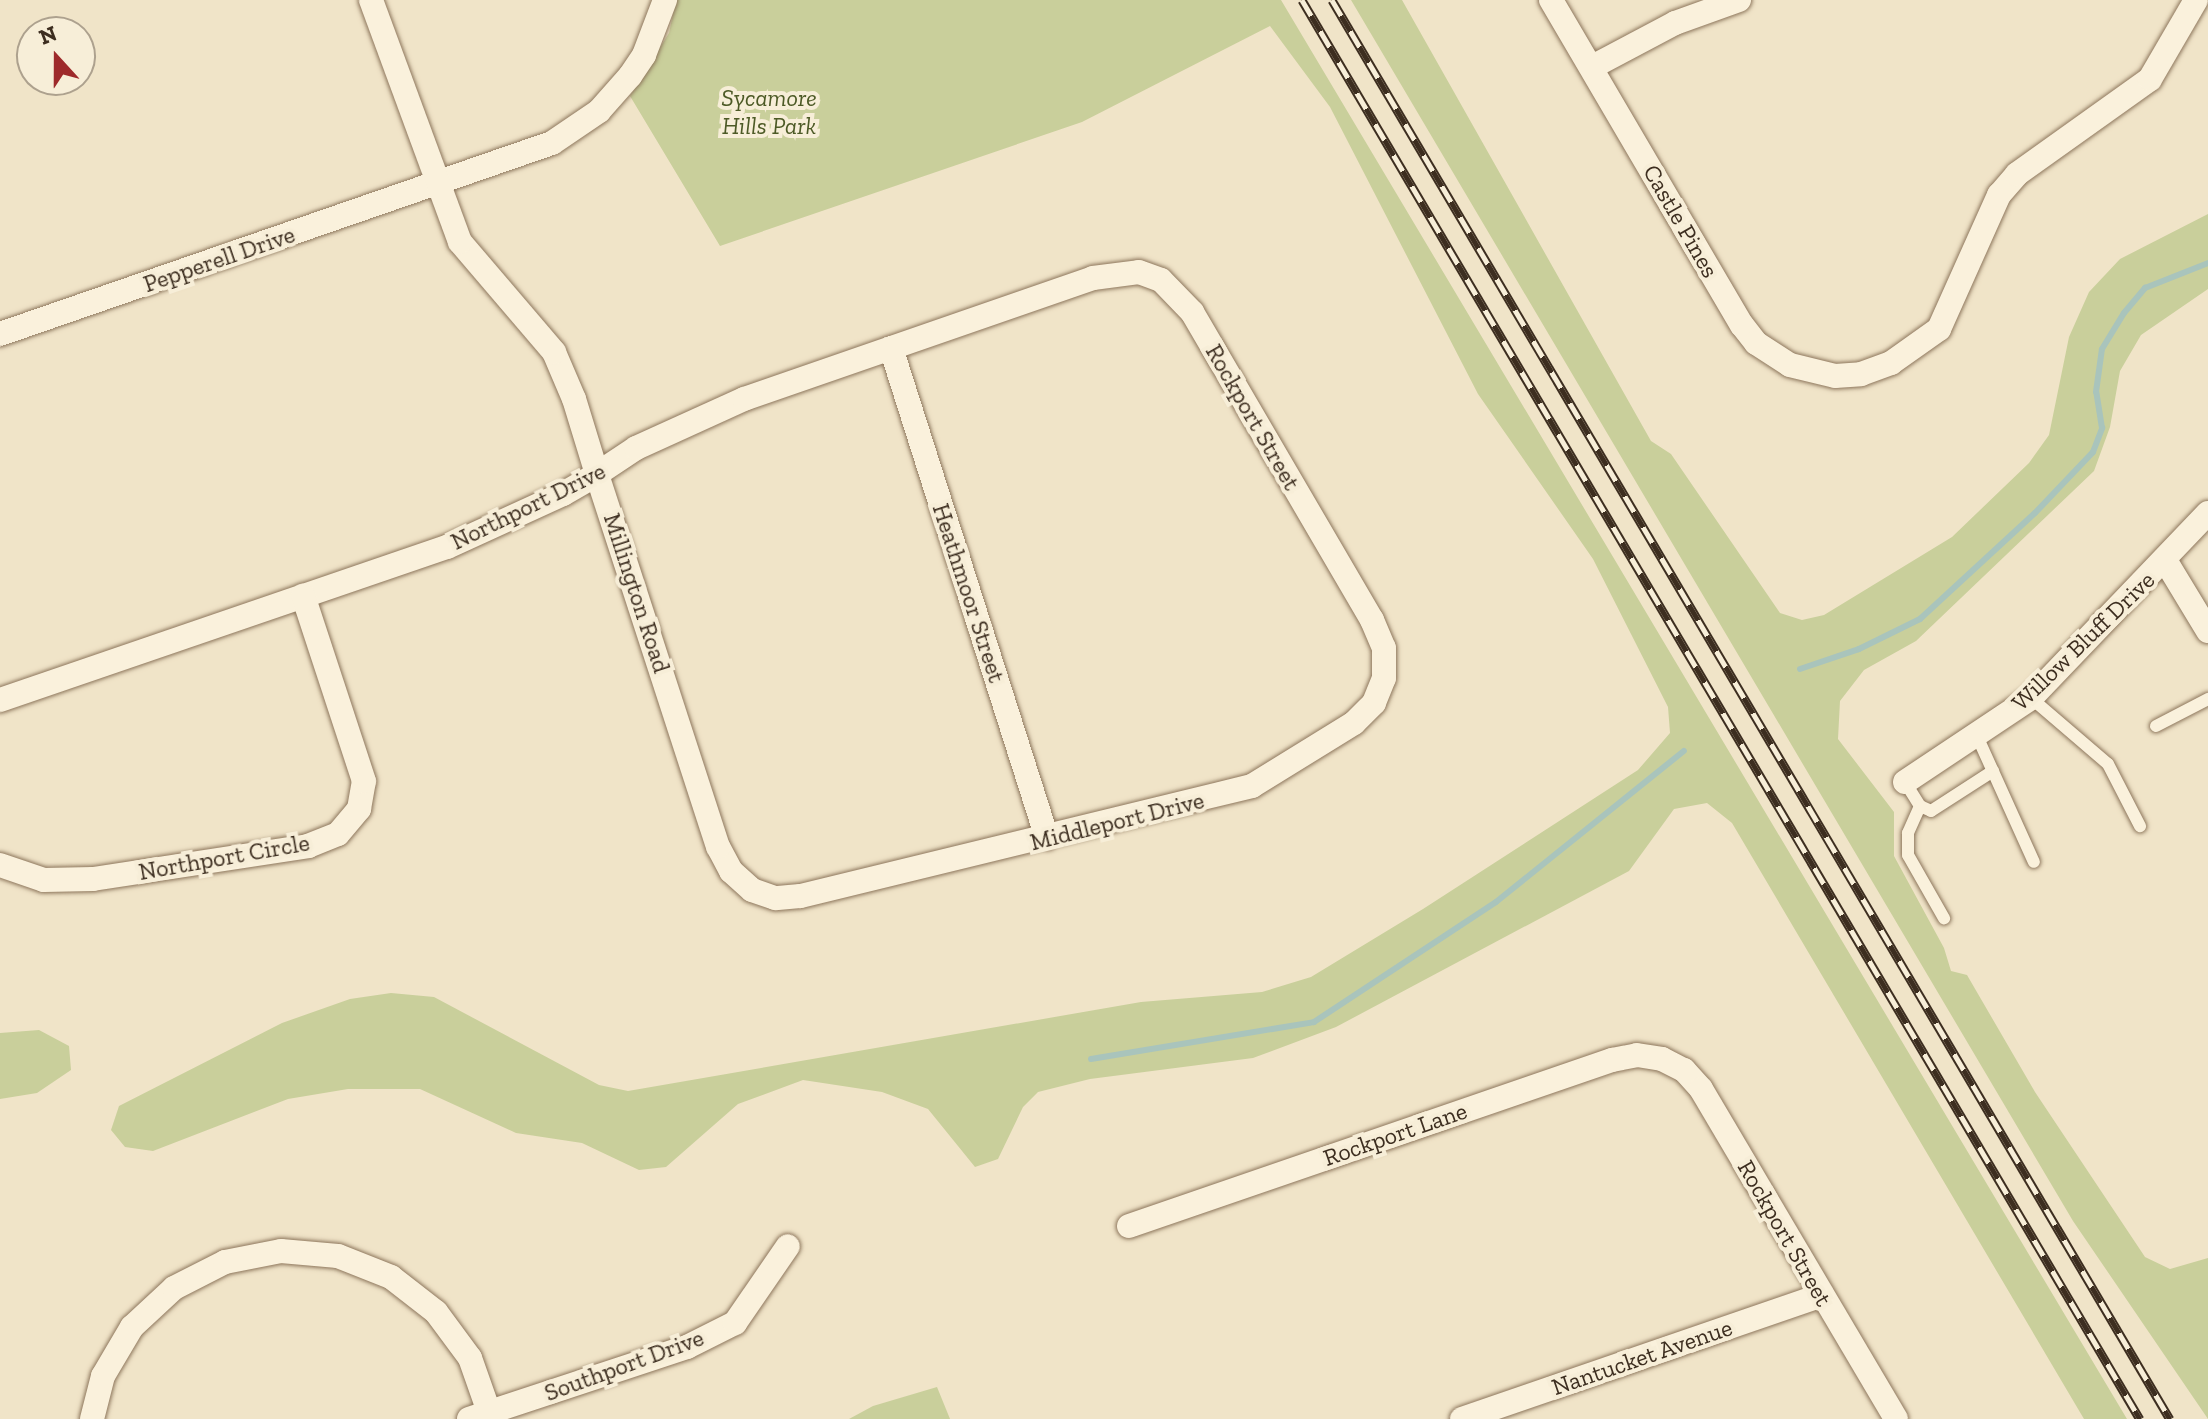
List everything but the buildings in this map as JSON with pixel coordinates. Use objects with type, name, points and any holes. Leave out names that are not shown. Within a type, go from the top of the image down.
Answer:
[{"type":"street","name":"Millington Road","points":[[371,0],[460,242],[554,352],[597,474],[718,847],[731,871],[752,890]]},
{"type":"street","name":"Pepperell Drive","points":[[0,334],[524,156],[599,111],[644,55],[665,0]]},
{"type":"street","name":"Castle Pines","points":[[1551,0],[1756,343],[1811,371],[1861,374],[1916,349],[1939,329],[1999,195],[2017,174],[2150,79],[2196,0]]},
{"type":"street","points":[[1592,67],[1675,23],[1739,0]]},
{"type":"street","name":"Rockport Street","points":[[1093,278],[1139,272],[1161,280],[1179,295],[1372,620]]},
{"type":"street","name":"Northport Drive","points":[[0,700],[447,547],[597,474],[636,448],[744,399],[1093,278]]},
{"type":"street","name":"Heathmoor Street","points":[[891,348],[1047,838]]},
{"type":"street","name":"Willow Bluff Drive","points":[[1905,782],[2031,698],[2208,513]]},
{"type":"street","points":[[2165,560],[2208,631]]},
{"type":"street","name":"Northport Circle","points":[[0,865],[44,880],[93,879],[308,846],[338,834],[359,809],[364,781],[303,596]]},
{"type":"street","name":"Middleport Drive","points":[[752,890],[775,898],[800,896],[1252,786],[1354,723],[1374,703],[1384,678],[1384,648],[1372,620]]},
{"type":"street","name":"Rockport Lane","points":[[1129,1226],[1612,1060],[1637,1055],[1662,1059]]},
{"type":"street","name":"Rockport Street","points":[[1662,1059],[1684,1070],[1701,1089],[1896,1419]]},
{"type":"street","name":"Southport Drive","points":[[479,1416],[687,1347],[735,1323],[788,1246]]},
{"type":"street","points":[[92,1419],[103,1376],[132,1327],[174,1288],[225,1262],[281,1251],[338,1256],[391,1277],[436,1312],[470,1358],[479,1416]]},
{"type":"street","name":"Nantucket Avenue","points":[[1462,1419],[1822,1295]]},
{"type":"lane","points":[[2031,698],[2108,764],[2140,826]]},
{"type":"lane","points":[[2156,726],[2205,702],[2208,718]]},
{"type":"lane","points":[[1977,736],[2034,862]]},
{"type":"lane","points":[[1905,782],[1920,806],[1931,811],[1951,802],[1993,771]]},
{"type":"lane","points":[[1920,806],[1908,833],[1908,855],[1944,918]]},
{"type":"green space","name":"Sycamore Hills Park","points":[[676,0],[1281,0],[2127,1419],[2084,1419],[1732,823],[1707,803],[1674,809],[1629,871],[1336,1027],[1253,1058],[1090,1079],[1038,1092],[1023,1107],[998,1159],[975,1167],[928,1109],[882,1092],[803,1080],[738,1104],[666,1167],[639,1170],[582,1143],[516,1133],[420,1089],[348,1089],[288,1099],[153,1151],[125,1147],[111,1130],[119,1106],[282,1023],[350,999],[391,993],[434,997],[599,1085],[628,1091],[1141,1002],[1262,992],[1311,977],[1423,909],[1638,770],[1670,733],[1668,707],[1593,559],[1478,394],[1330,107],[1270,26],[1082,122],[720,246],[630,96],[669,33]]},
{"type":"green space","points":[[1351,0],[1402,0],[1651,441],[1671,454],[1780,613],[1802,620],[1824,615],[1952,537],[2029,463],[2049,435],[2069,337],[2089,292],[2120,259],[2208,214],[2208,289],[2141,335],[2120,371],[2110,427],[2094,471],[1916,641],[1864,670],[1840,701],[1838,739],[1894,812],[1894,856],[1944,948],[1951,971],[1967,975],[2035,1092],[2145,1257],[2170,1269],[2208,1258],[2208,1419],[2073,1221]]},
{"type":"green space","points":[[39,1030],[69,1046],[71,1070],[37,1093],[0,1099],[0,1033]]},
{"type":"green space","points":[[937,1387],[950,1419],[849,1419],[873,1406]]},
{"type":"waterway","points":[[1800,669],[1859,649],[1920,619],[2035,513],[2093,452],[2102,428],[2096,392],[2102,349],[2124,313],[2145,288],[2208,263]]},
{"type":"waterway","points":[[1091,1059],[1314,1022],[1496,902],[1684,751]]},
{"type":"railway","points":[[1302,0],[2140,1419]]},
{"type":"railway","points":[[1332,0],[2170,1419]]}]
